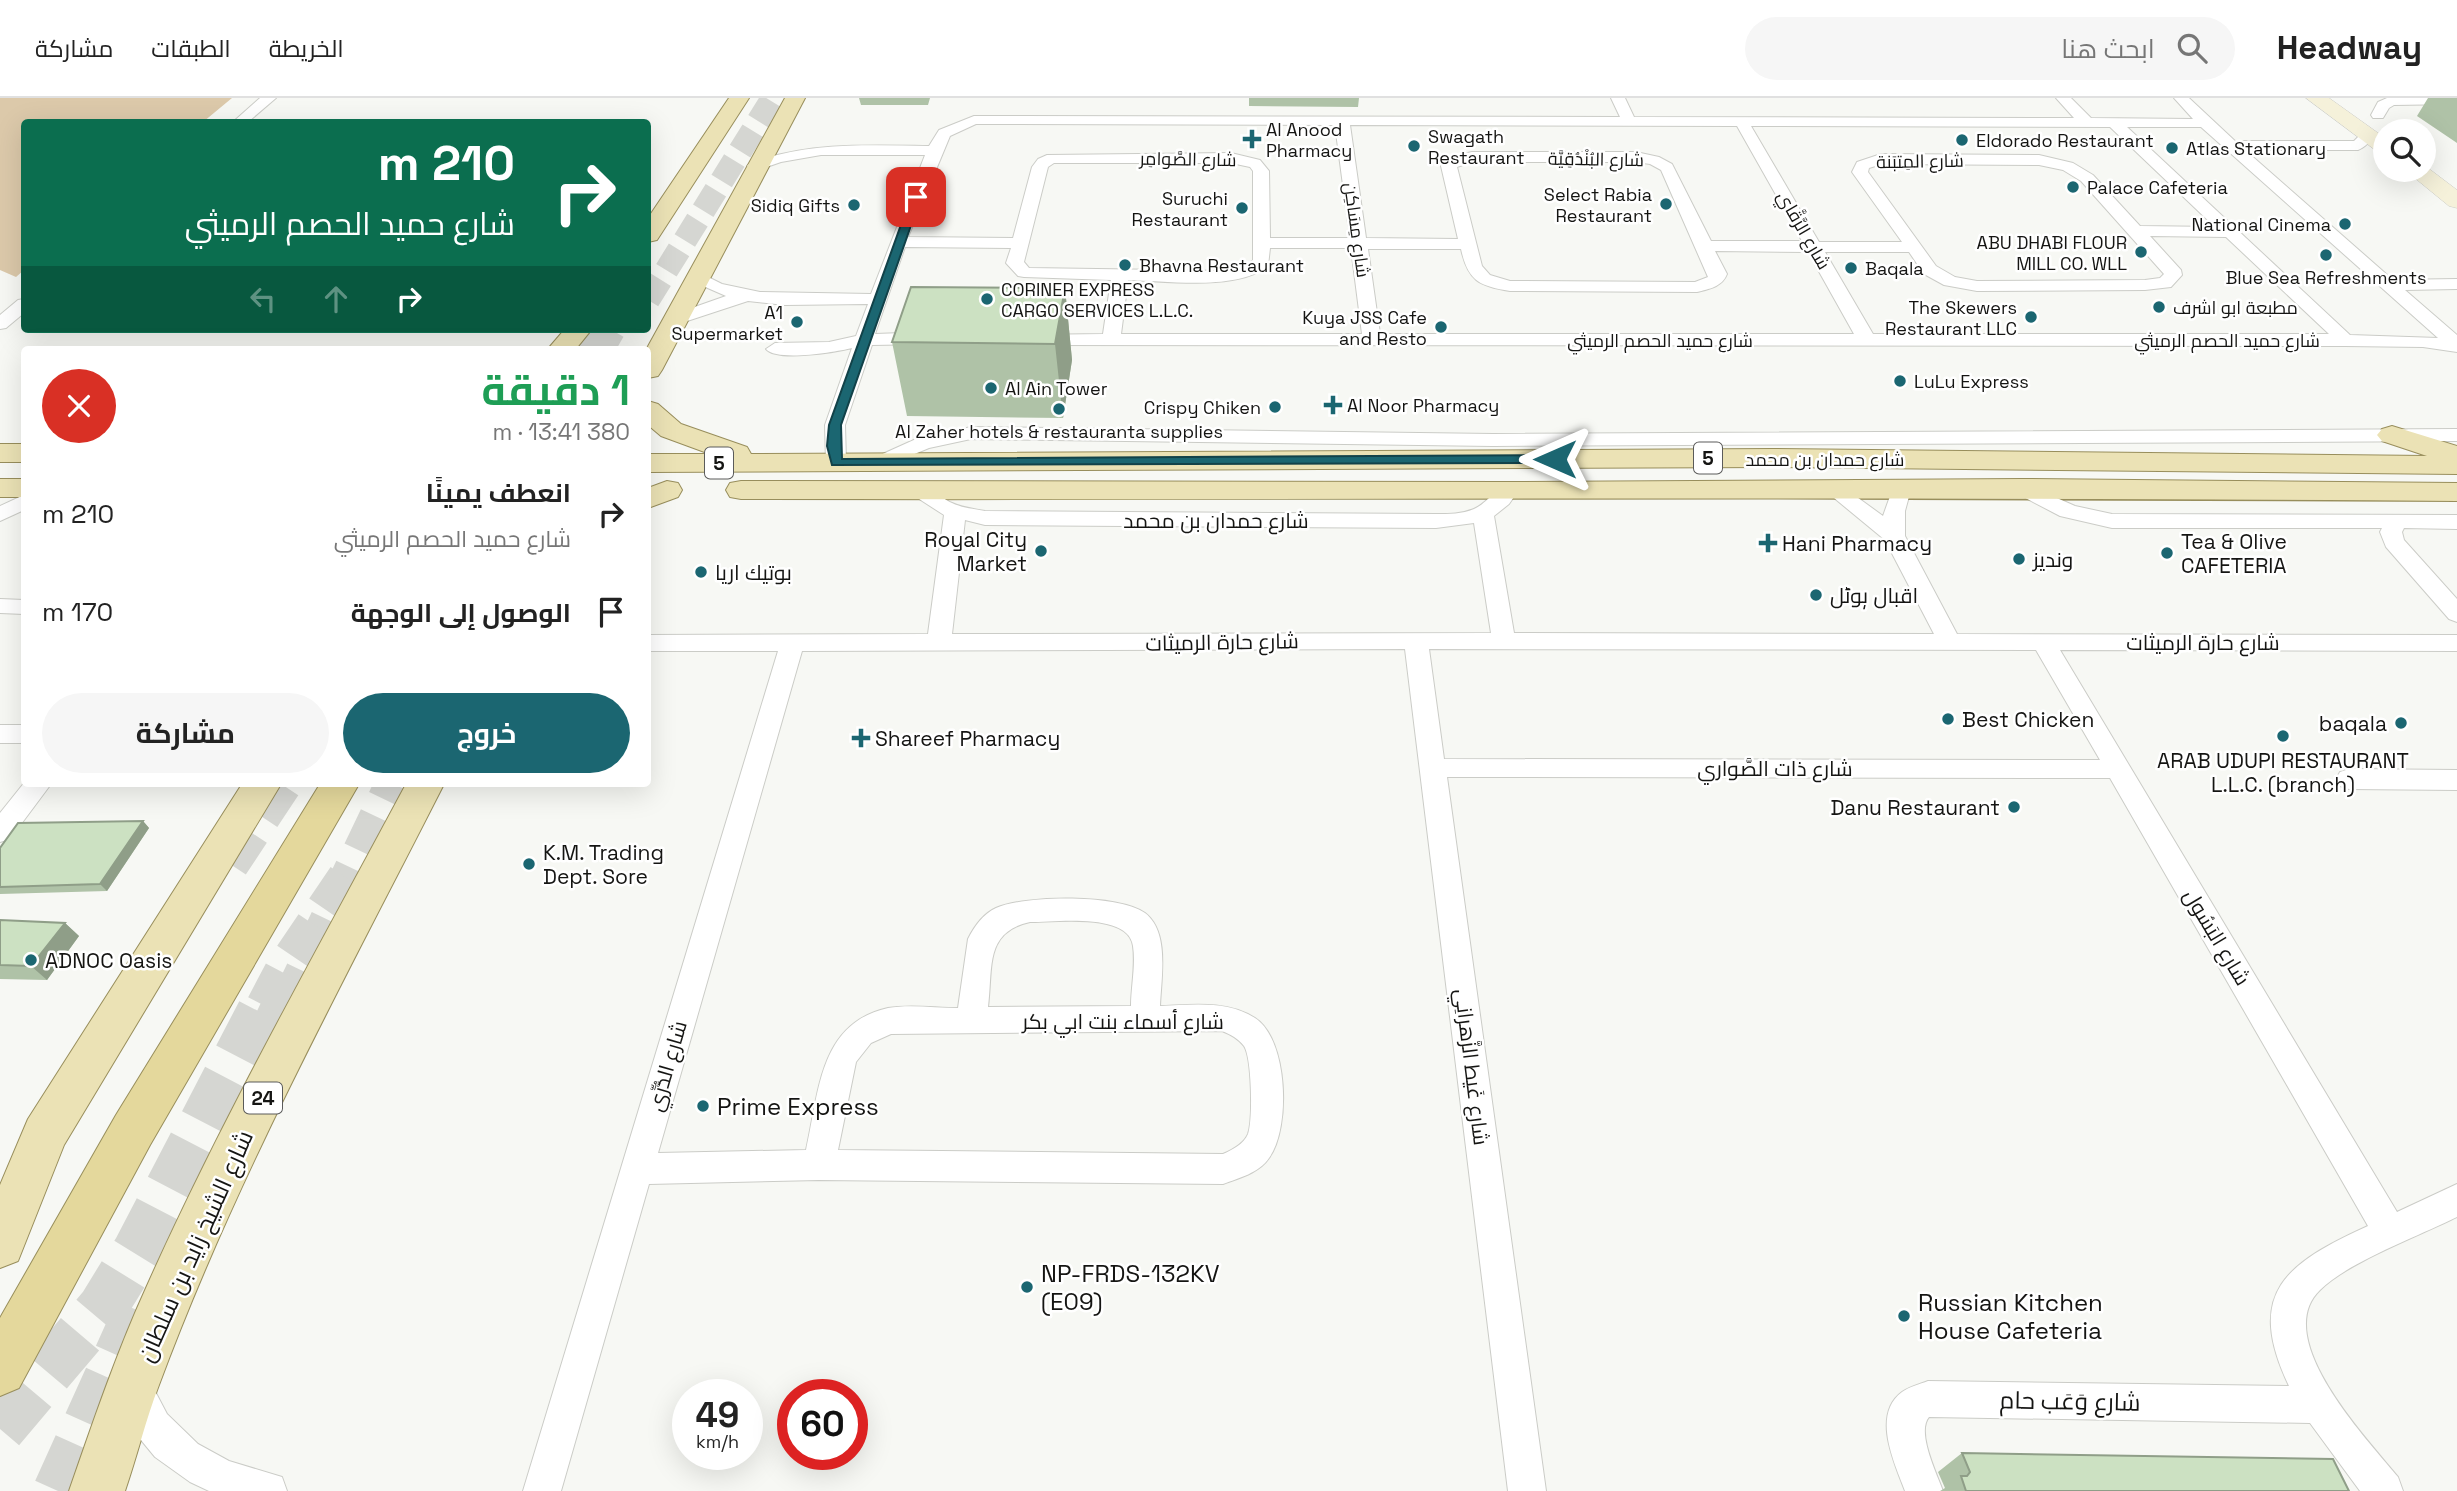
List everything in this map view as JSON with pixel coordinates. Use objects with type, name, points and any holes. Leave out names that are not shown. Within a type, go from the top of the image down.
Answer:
[{"type":"highway","points":[[0,1369],[133,1130],[338,787]]},
{"type":"main road","points":[[651,230],[739,98]]},
{"type":"main road","points":[[2316,98],[2373,150]]},
{"type":"main road","points":[[651,365],[700,278],[755,166],[795,99]]},
{"type":"main road","points":[[2430,182],[2457,201]]},
{"type":"main road","points":[[651,413],[663,425],[698,441],[762,459],[790,463]]},
{"type":"main road","points":[[2392,435],[2457,456]]},
{"type":"main road","points":[[1772,458],[1814,437]]},
{"type":"main road","points":[[0,453],[21,453]]},
{"type":"main road","name":"شارع حمدان بن محمد","points":[[651,463],[1772,458],[2457,465]]},
{"type":"main road","name":"شارع حمدان بن محمد","points":[[654,493],[1832,488],[2457,492]]},
{"type":"main road","points":[[0,1198],[46,1134],[260,787]]},
{"type":"main road","name":"شارع الشيخ زايد بن سلطان","points":[[97,1491],[132,1385],[198,1232],[264,1095],[423,787]]},
{"type":"main road","points":[[0,1244],[46,1134]]},
{"type":"street","points":[[244,119],[269,98]]},
{"type":"street","points":[[1618,98],[1629,121]]},
{"type":"street","points":[[2063,98],[2087,122]]},
{"type":"street","name":"شارع حميد الحصم الرميثي","points":[[2181,98],[2205,123],[2457,345]]},
{"type":"street","points":[[2379,115],[2383,106],[2392,101],[2457,100]]},
{"type":"street","points":[[1916,105],[1931,120]]},
{"type":"street","points":[[836,462],[835,425],[898,242],[934,151],[944,133],[962,123],[988,118],[1046,114],[1224,114],[1342,121],[1500,115],[1629,121],[2205,123]]},
{"type":"street","name":"شارع مِسَاكِن","points":[[1342,121],[1372,339]]},
{"type":"street","name":"شارع الرَّقَّاي","points":[[1741,121],[1867,340]]},
{"type":"street","points":[[2113,122],[2344,340]]},
{"type":"street","points":[[2232,146],[2363,140]]},
{"type":"street","points":[[755,166],[778,157],[812,150],[934,151]]},
{"type":"street","name":"شارع البُنْدُقِيَّة","points":[[1472,157],[1636,157],[1654,160],[1667,167],[1705,246],[1718,274],[1716,280],[1708,285],[1697,287],[1510,286],[1489,281],[1475,271],[1449,169],[1454,160],[1472,157]]},
{"type":"street","name":"شارع الصَّوامِر","points":[[1052,158],[1250,160],[1261,170],[1263,243],[1262,262],[1242,275],[1037,274],[1024,272],[1015,263],[1040,167],[1043,162],[1052,158]]},
{"type":"street","name":"شارع المِتبَنة","points":[[1881,159],[2039,160],[2059,163],[2083,173],[2172,270],[2171,280],[2145,285],[1977,286],[1939,276],[1930,270],[1912,247],[1860,172],[1862,165],[1881,159]]},
{"type":"street","points":[[2136,231],[2230,232]]},
{"type":"street","points":[[898,242],[1019,243]]},
{"type":"street","points":[[1263,243],[1468,244]]},
{"type":"street","points":[[1705,246],[1912,247]]},
{"type":"street","points":[[1111,339],[1121,276]]},
{"type":"street","points":[[700,278],[717,290],[744,297],[878,299]]},
{"type":"street","points":[[2391,285],[2457,284]]},
{"type":"street","points":[[678,318],[744,297]]},
{"type":"street","points":[[0,324],[21,306]]},
{"type":"street","points":[[775,349],[829,348],[863,340],[949,338]]},
{"type":"street","name":"شارع حميد الحصم الرميثي","points":[[1017,339],[2344,340],[2423,341],[2457,345]]},
{"type":"street","points":[[883,461],[923,443],[971,433],[1493,440],[2457,435]]},
{"type":"street","points":[[1832,488],[1865,510],[1894,536],[1949,641]]},
{"type":"street","points":[[2021,488],[2068,511],[2112,521],[2457,522]]},
{"type":"street","points":[[1894,536],[1894,511],[1901,489]]},
{"type":"street","name":"شارع حمدان بن محمد","points":[[920,491],[931,501],[955,513],[985,518],[1436,521],[1469,519],[1483,514]]},
{"type":"street","points":[[1504,641],[1483,514],[1495,508],[1508,491]]},
{"type":"street","points":[[939,641],[955,513]]},
{"type":"street","points":[[2397,522],[2391,533],[2395,542],[2457,614]]},
{"type":"street","points":[[0,606],[21,607]]},
{"type":"street","name":"شارع الدُّرِّي","points":[[542,1491],[793,641]]},
{"type":"street","name":"شارع غَيط الزَّهرانِي","points":[[1416,642],[1528,1491]]},
{"type":"street","name":"شارع البَسُول","points":[[2043,642],[2391,1233]]},
{"type":"street","name":"شارع حارة الرميثات","points":[[651,643],[2457,643]]},
{"type":"street","points":[[0,734],[21,734]]},
{"type":"street","name":"شارع ذات الصَّواري","points":[[1432,768],[2118,769]]},
{"type":"street","points":[[2349,779],[2457,780]]},
{"type":"street","points":[[0,832],[36,787]]},
{"type":"street","points":[[971,1020],[982,939],[996,922],[1018,912],[1099,910],[1126,915],[1144,932],[1148,943],[1145,1019]]},
{"type":"street","name":"شارع أسماء بنت ابي بكر","points":[[637,1169],[819,1165],[1223,1169],[1252,1156],[1264,1138],[1268,1116],[1263,1054],[1258,1041],[1249,1030],[1222,1018],[889,1021],[860,1034],[842,1057],[819,1165]]},
{"type":"street","points":[[2384,1491],[2321,1405],[2294,1362],[2287,1337],[2286,1313],[2291,1296],[2306,1279],[2336,1259],[2457,1200]]},
{"type":"street","points":[[132,1385],[152,1429],[174,1451],[240,1485],[268,1491]]},
{"type":"street","name":"شارع وَعَب حام","points":[[1924,1491],[1905,1430],[1905,1418],[1909,1408],[1928,1399],[2321,1405]]},
{"type":"shaded area","points":[[0,98],[232,98],[207,119],[21,119],[21,273],[16,277],[0,270]]},
{"type":"building","points":[[911,287],[1065,288],[1055,344],[892,342]]},
{"type":"building","points":[[143,821],[100,884],[0,887],[0,848],[18,823]]},
{"type":"building","points":[[0,920],[65,923],[31,966],[0,965]]},
{"type":"building","points":[[1962,1453],[2333,1459],[2349,1491],[1966,1491],[1961,1476],[1967,1476],[1970,1472]]},
{"type":"tunnel","points":[[651,295],[773,98]]},
{"type":"tunnel","points":[[585,346],[595,333]]},
{"type":"tunnel","points":[[600,346],[608,333]]},
{"type":"tunnel","points":[[230,864],[281,787]]},
{"type":"tunnel","points":[[288,1006],[393,787]]},
{"type":"tunnel","points":[[265,1006],[285,968],[355,865]]},
{"type":"tunnel","points":[[0,1429],[103,1307],[138,1250],[266,1004]]},
{"type":"tunnel","points":[[271,1040],[288,1004]]},
{"type":"tunnel","points":[[58,1491],[139,1311]]},
{"type":"place","name":"Al Anood Pharmacy","points":[[1252,139]]},
{"type":"place","name":"Eldorado Restaurant","points":[[1962,140]]},
{"type":"place","name":"Swagath Restaurant","points":[[1414,146]]},
{"type":"place","name":"Atlas Stationary","points":[[2172,148]]},
{"type":"place","name":"Palace Cafeteria","points":[[2073,187]]},
{"type":"place","name":"Select Rabia Restaurant","points":[[1666,204]]},
{"type":"place","name":"Sidiq Gifts","points":[[854,205]]},
{"type":"place","name":"Suruchi Restaurant","points":[[1242,208]]},
{"type":"place","name":"National Cinema","points":[[2345,224]]},
{"type":"place","name":"ABU DHABI FLOUR MILL CO. WLL","points":[[2141,252]]},
{"type":"place","name":"Blue Sea Refreshments","points":[[2326,255]]},
{"type":"place","name":"Bhavna Restaurant","points":[[1125,265]]},
{"type":"place","name":"Baqala","points":[[1851,268]]},
{"type":"place","name":"CORINER EXPRESS CARGO SERVICES L.L.C.","points":[[987,299]]},
{"type":"place","name":"مطبعة ابو اشرف","points":[[2159,307]]},
{"type":"place","name":"The Skewers Restaurant LLC","points":[[2031,317]]},
{"type":"place","name":"A1 Supermarket","points":[[797,322]]},
{"type":"place","name":"Kuya JSS Cafe and Resto","points":[[1441,327]]},
{"type":"place","name":"LuLu Express","points":[[1900,381]]},
{"type":"place","name":"Al Ain Tower","points":[[991,388]]},
{"type":"place","name":"Al Noor Pharmacy","points":[[1333,405]]},
{"type":"place","name":"Crispy Chiken","points":[[1275,407]]},
{"type":"place","name":"Al Zaher hotels & restauranta supplies","points":[[1059,409]]},
{"type":"place","name":"Hani Pharmacy","points":[[1768,543]]},
{"type":"place","name":"Royal City Market","points":[[1041,551]]},
{"type":"place","name":"Tea & Olive CAFETERIA","points":[[2167,553]]},
{"type":"place","name":"ونديز","points":[[2019,559]]},
{"type":"place","name":"بوتيك اريا","points":[[701,572]]},
{"type":"place","name":"اقبال ہوٹل","points":[[1816,595]]},
{"type":"place","name":"Best Chicken","points":[[1948,719]]},
{"type":"place","name":"baqala","points":[[2401,723]]},
{"type":"place","name":"ARAB UDUPI RESTAURANT L.L.C. (branch)","points":[[2283,736]]},
{"type":"place","name":"Shareef Pharmacy","points":[[861,738]]},
{"type":"place","name":"Danu Restaurant","points":[[2014,807]]},
{"type":"place","name":"K.M. Trading Dept. Sore","points":[[529,864]]},
{"type":"place","name":"ADNOC Oasis","points":[[31,960]]},
{"type":"place","name":"Prime Express","points":[[703,1106]]},
{"type":"place","name":"NP-FRDS-132KV (E09)","points":[[1027,1287]]},
{"type":"place","name":"Russian Kitchen House Cafeteria","points":[[1904,1316]]},
{"type":"route","points":[[916,197],[835,425],[836,462],[1555,459]]}]
